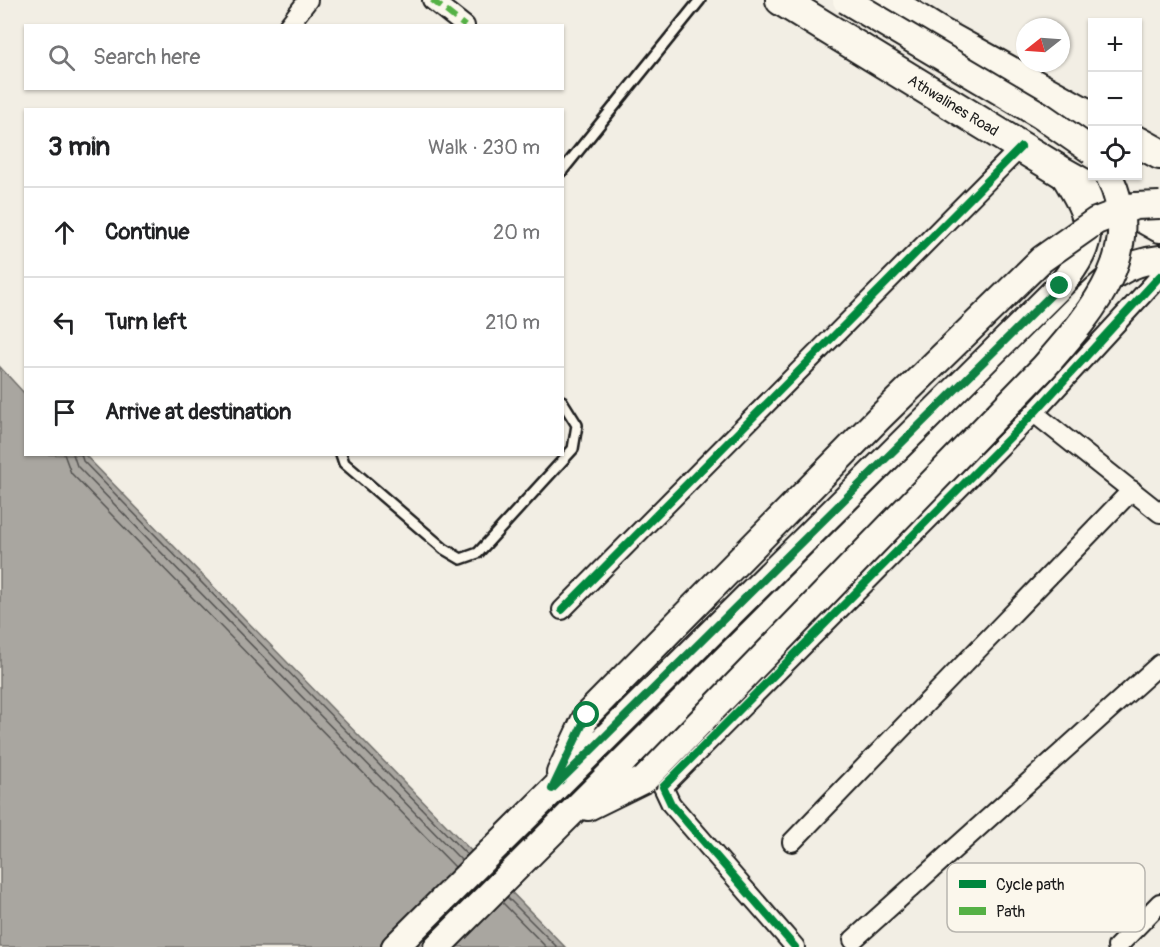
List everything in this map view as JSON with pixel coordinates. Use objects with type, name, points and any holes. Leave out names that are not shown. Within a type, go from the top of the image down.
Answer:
[{"type":"main road","name":"Athwalines Road","points":[[781,0],[1062,172],[1160,227]]},
{"type":"main road","points":[[846,0],[1047,120],[1088,149]]},
{"type":"main road","points":[[838,35],[860,0]]},
{"type":"main road","points":[[887,0],[938,32],[1088,115]]},
{"type":"main road","points":[[1142,145],[1160,154]]},
{"type":"main road","points":[[395,947],[1060,286],[1080,261],[1089,225],[1084,207],[1062,172]]},
{"type":"main road","points":[[568,818],[645,779],[1044,367],[1083,322],[1106,290],[1120,242],[1119,200],[1111,180]]},
{"type":"main road","points":[[549,793],[587,715],[879,418],[1042,259],[1082,228],[1096,221],[1135,206],[1160,205]]},
{"type":"main road","points":[[437,947],[1095,290],[1110,276],[1121,270],[1142,260],[1160,259]]},
{"type":"street","points":[[290,24],[308,0]]},
{"type":"street","points":[[432,0],[462,24]]},
{"type":"street","points":[[562,610],[1021,147]]},
{"type":"street","points":[[795,947],[671,804],[663,787],[1034,412],[1160,276]]},
{"type":"street","points":[[1034,412],[1069,437],[1160,513]]},
{"type":"street","points":[[792,842],[1131,490]]},
{"type":"street","points":[[853,939],[1160,664]]},
{"type":"street","points":[[1145,918],[1160,903]]},
{"type":"street","points":[[1117,947],[1132,932]]},
{"type":"lane","points":[[564,169],[700,0]]},
{"type":"lane","points":[[342,456],[344,463],[444,549],[461,559],[478,553],[573,449],[577,425],[564,404]]},
{"type":"water","points":[[0,367],[24,393],[24,456],[86,456],[565,947],[0,947]]},
{"type":"marked path","points":[[432,0],[462,24]]},
{"type":"cycle path","points":[[562,610],[1021,147]]},
{"type":"cycle path","points":[[795,947],[671,804],[663,787],[1034,413],[1160,276]]},
{"type":"route","points":[[587,715],[552,789],[1060,286]]}]
